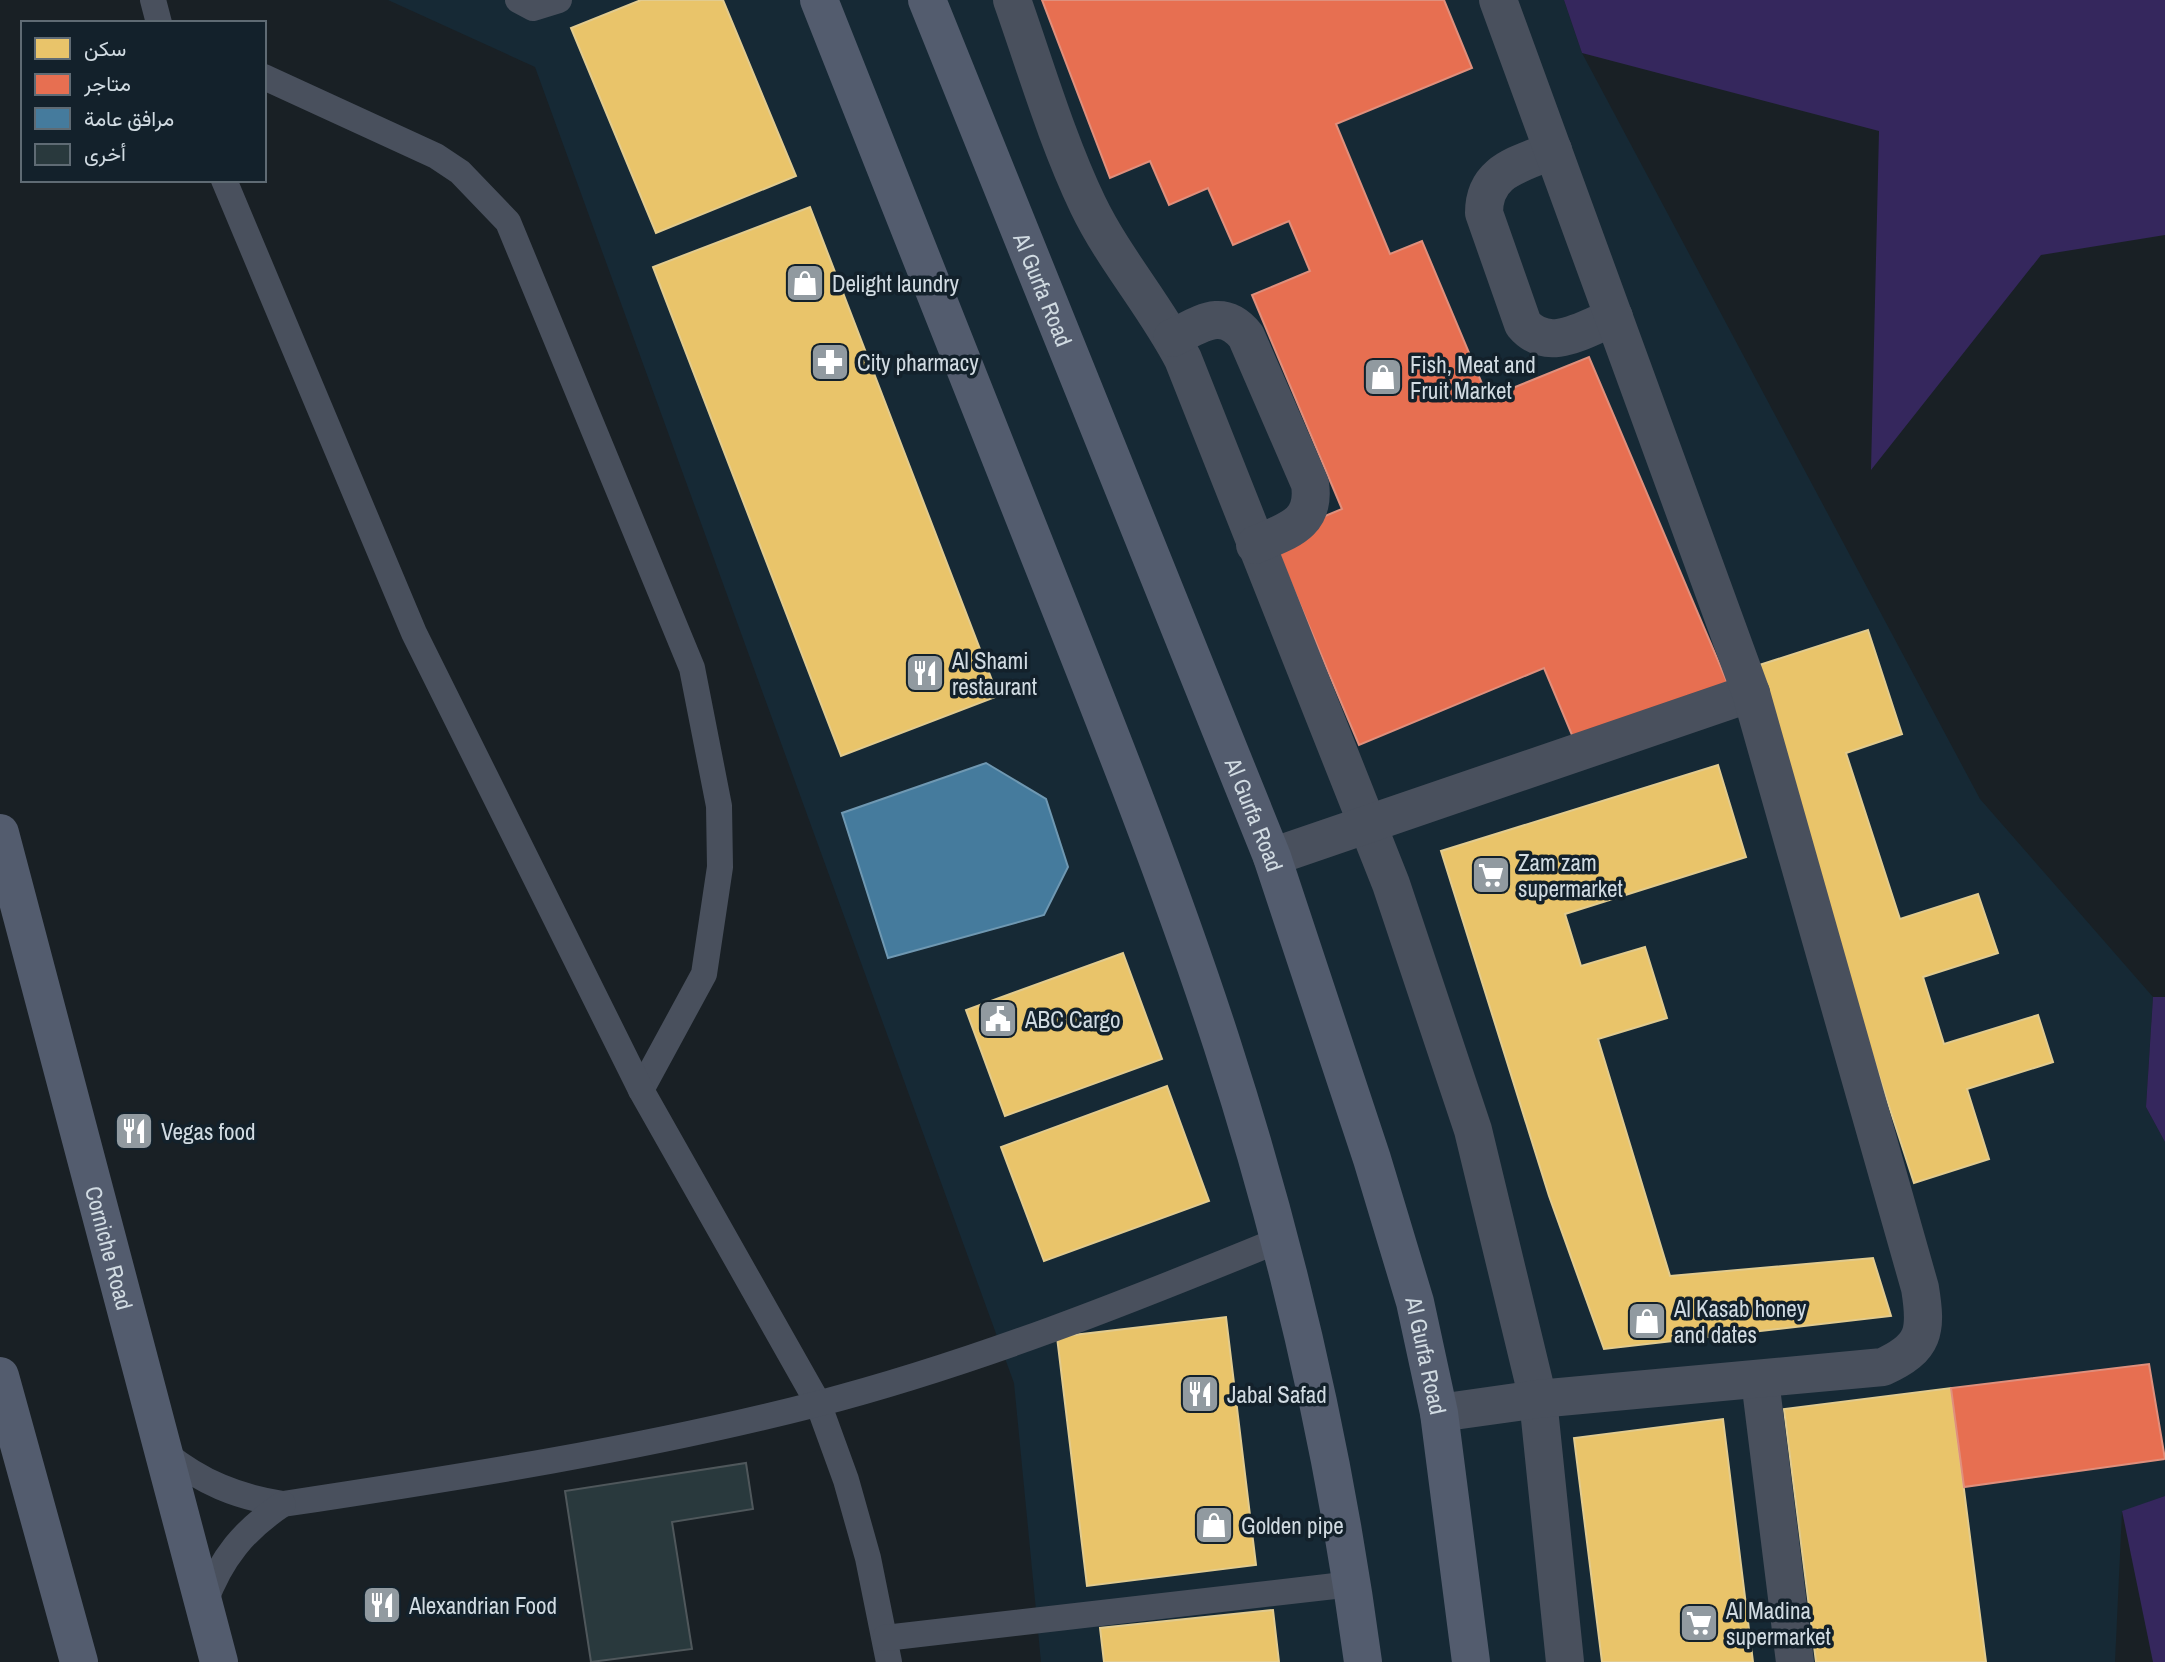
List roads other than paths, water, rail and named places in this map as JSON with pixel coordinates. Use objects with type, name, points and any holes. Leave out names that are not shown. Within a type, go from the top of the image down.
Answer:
[{"type":"highway","points":[[819,0],[1074,642],[1222,1044],[1279,1240],[1321,1406],[1363,1662]]},
{"type":"highway","name":"Al Gurfa Road","points":[[927,0],[1272,857],[1415,1302],[1439,1413],[1471,1662]]},
{"type":"highway","name":"Corniche Road","points":[[0,833],[219,1662]]},
{"type":"highway","points":[[0,1376],[79,1662]]},
{"type":"street","points":[[1012,0],[1088,205],[1105,238],[1172,338],[1391,884],[1473,1130],[1538,1399],[1565,1662]]},
{"type":"street","points":[[1439,1413],[1538,1399],[1882,1367],[1908,1355],[1917,1345],[1925,1317],[1920,1288],[1751,693],[1498,0]]},
{"type":"street","points":[[1553,150],[1504,171],[1492,182],[1484,196],[1484,213],[1522,324],[1532,335],[1547,340],[1563,338],[1614,317]]},
{"type":"street","points":[[1172,338],[1207,321],[1222,319],[1237,325],[1246,336],[1310,484],[1312,497],[1308,512],[1300,523],[1255,545]]},
{"type":"street","points":[[1272,857],[1751,693]]},
{"type":"street","points":[[1760,1380],[1796,1662]]},
{"type":"lane","points":[[153,0],[158,21]]},
{"type":"lane","points":[[518,0],[533,8],[559,0]]},
{"type":"lane","points":[[266,77],[436,156],[460,172],[486,196],[508,222],[692,668],[719,806],[720,867],[704,974],[641,1090]]},
{"type":"lane","points":[[225,182],[414,633],[641,1090],[818,1403],[846,1480],[887,1650],[1352,1584]]},
{"type":"lane","points":[[165,1453],[208,1483],[232,1493],[283,1504],[625,1448],[818,1403],[961,1360],[1122,1304],[1279,1240]]},
{"type":"lane","points":[[205,1602],[216,1572],[234,1545],[256,1522],[283,1504]]},
{"type":"place","name":"Delight laundry","points":[[805,283]]},
{"type":"place","name":"City pharmacy","points":[[830,362]]},
{"type":"place","name":"Fish, Meat and Fruit Market","points":[[1383,377]]},
{"type":"place","name":"Al Shami restaurant","points":[[925,673]]},
{"type":"place","name":"Zam zam supermarket","points":[[1491,875]]},
{"type":"place","name":"ABC Cargo","points":[[998,1019]]},
{"type":"place","name":"Vegas food","points":[[134,1131]]},
{"type":"place","name":"Al Kasab honey and dates","points":[[1647,1321]]},
{"type":"place","name":"Jabal Safad","points":[[1200,1394]]},
{"type":"place","name":"Golden pipe","points":[[1214,1525]]},
{"type":"place","name":"Alexandrian Food","points":[[382,1605]]},
{"type":"place","name":"Al Madina supermarket","points":[[1699,1623]]}]
